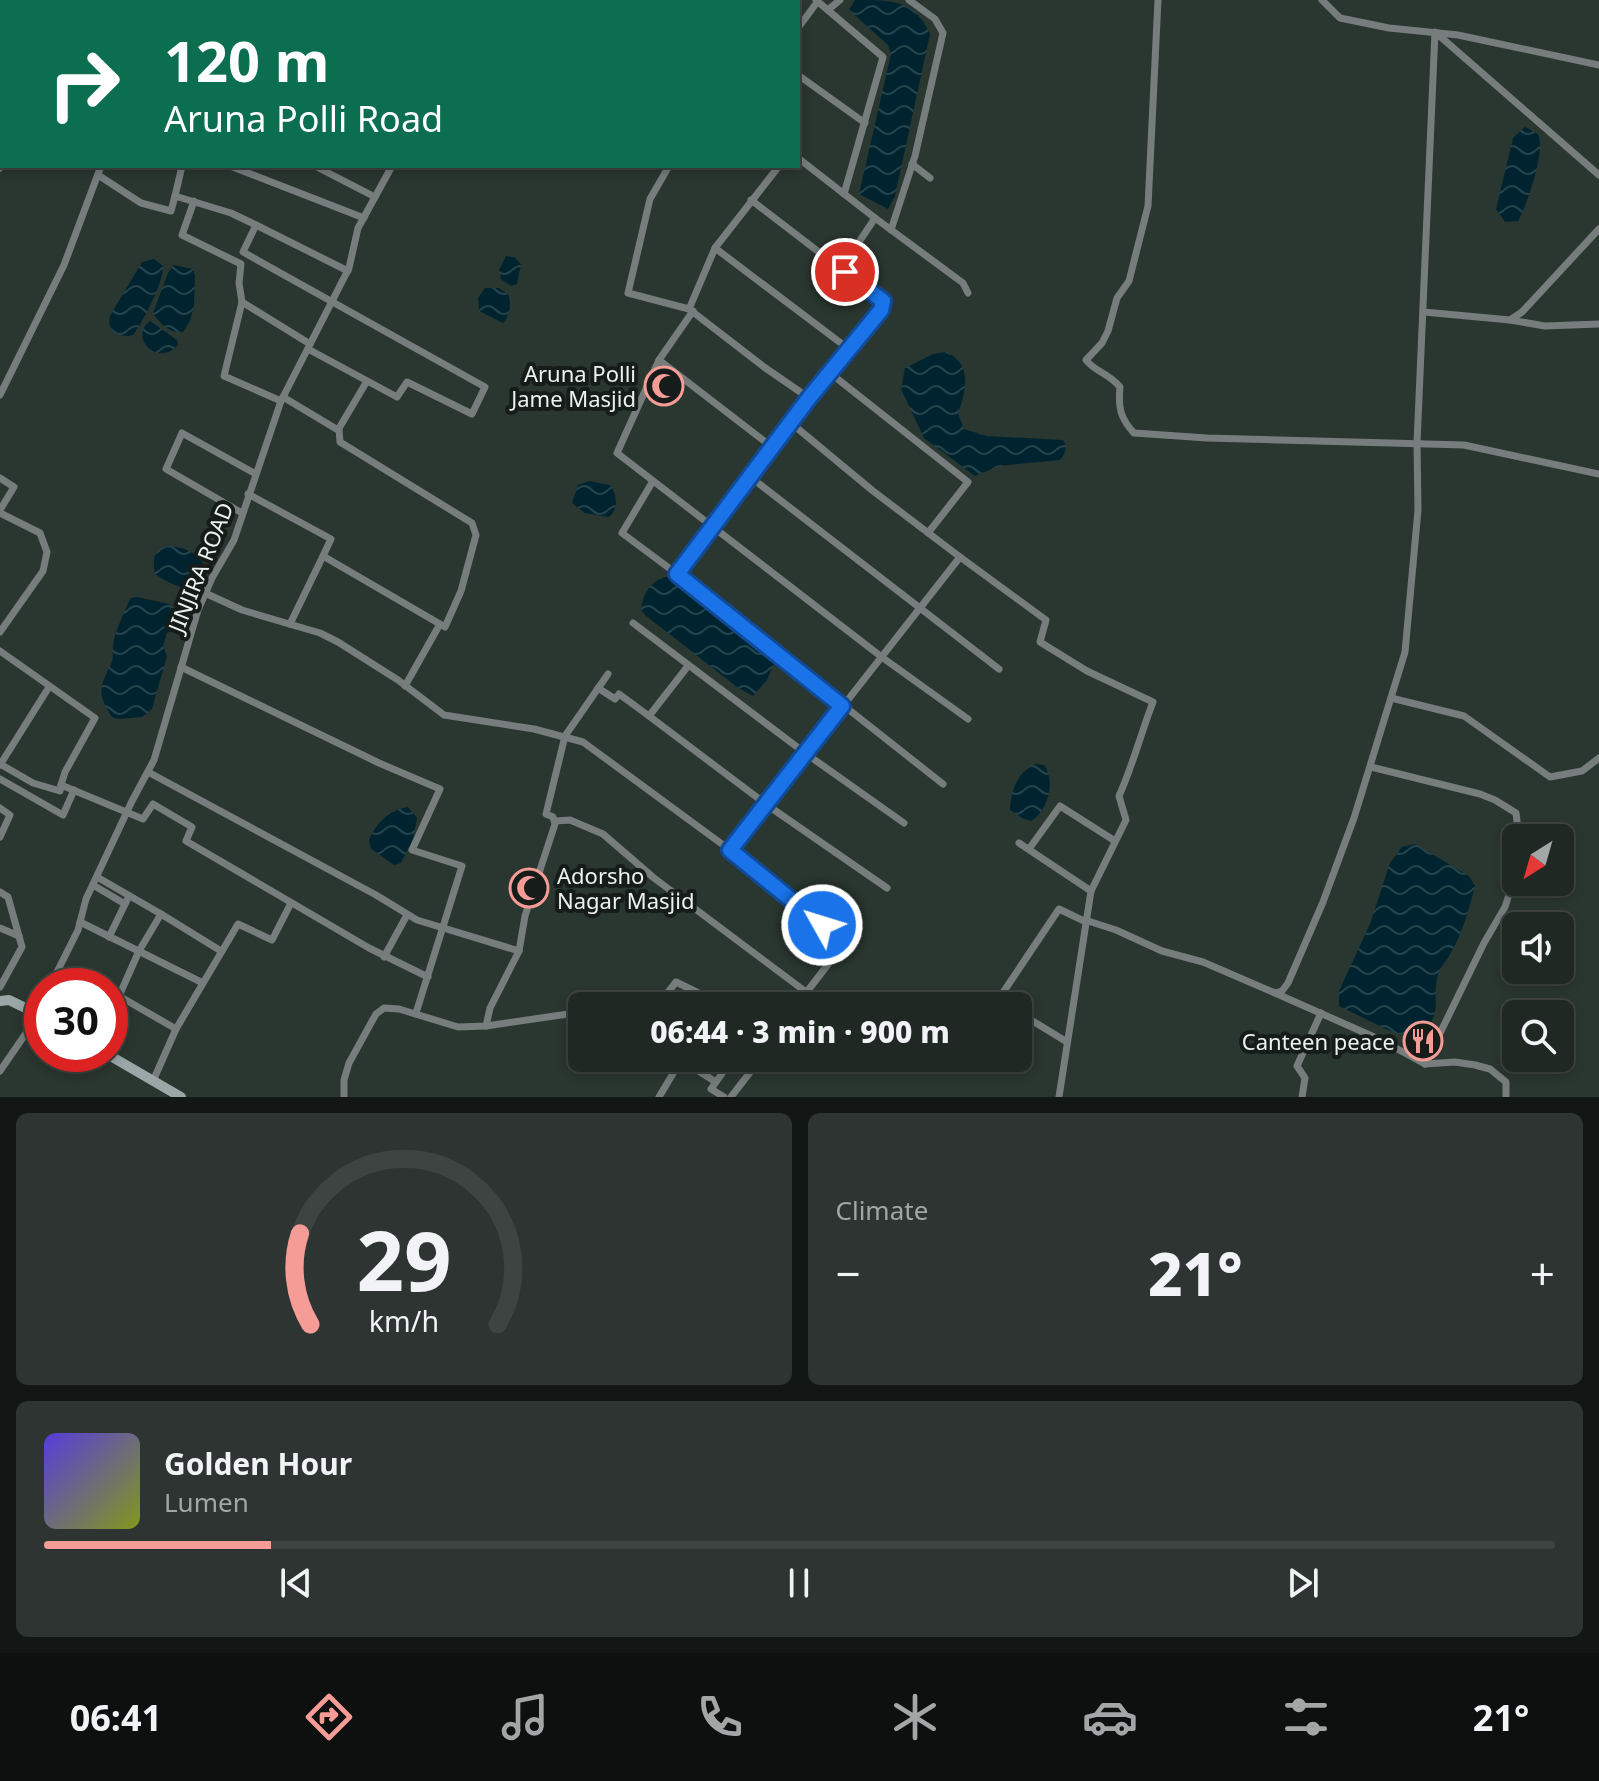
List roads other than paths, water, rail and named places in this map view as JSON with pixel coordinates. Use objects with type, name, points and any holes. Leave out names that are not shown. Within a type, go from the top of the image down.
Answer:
[{"type":"main road","points":[[4,1001],[24,1008]]},
{"type":"main road","points":[[128,1066],[181,1097]]},
{"type":"street","points":[[829,9],[840,0]]},
{"type":"street","points":[[891,230],[912,164],[943,33],[935,19],[909,0]]},
{"type":"street","points":[[1158,0],[1148,206],[1129,281],[1117,298],[1102,343],[1086,360],[1089,365],[1109,374],[1120,387],[1118,405],[1121,416],[1134,433],[1464,445],[1599,474]]},
{"type":"street","points":[[1322,0],[1340,18],[1389,28],[1458,35],[1599,65]]},
{"type":"street","points":[[800,25],[817,1],[883,57],[844,194]]},
{"type":"street","points":[[1435,32],[1599,175]]},
{"type":"street","points":[[1275,993],[1282,991],[1288,983],[1323,902],[1371,767],[1405,652],[1418,510],[1417,443],[1435,32]]},
{"type":"street","points":[[800,76],[865,123]]},
{"type":"street","points":[[800,160],[963,283],[968,293]]},
{"type":"street","points":[[912,164],[930,178]]},
{"type":"street","points":[[0,395],[64,265],[100,168]]},
{"type":"street","points":[[98,175],[150,205],[171,211],[182,168]]},
{"type":"street","points":[[235,168],[364,218]]},
{"type":"street","points":[[319,168],[375,197]]},
{"type":"street","name":"JINJIRA ROAD","points":[[58,968],[93,885],[154,760],[205,593],[234,540],[254,473],[282,399],[348,271],[358,228],[390,168]]},
{"type":"street","points":[[668,168],[650,199],[628,293],[691,310],[809,398]]},
{"type":"street","points":[[777,168],[715,248],[691,310],[659,360],[617,453],[883,658],[968,719]]},
{"type":"street","points":[[175,196],[231,213],[348,271]]},
{"type":"street","points":[[677,574],[809,398],[881,310],[883,301],[751,200]]},
{"type":"street","points":[[194,201],[182,235],[241,264],[239,283],[242,302],[224,376],[282,399],[339,429]]},
{"type":"street","points":[[845,272],[845,263],[875,218]]},
{"type":"street","points":[[242,302],[309,346],[397,397],[407,382],[472,414],[485,387],[243,252],[256,225]]},
{"type":"street","points":[[1508,319],[1522,312],[1599,229]]},
{"type":"street","points":[[715,248],[850,350]]},
{"type":"street","points":[[1424,312],[1508,319],[1545,326],[1599,324]]},
{"type":"street","points":[[659,360],[772,447]]},
{"type":"street","points":[[830,373],[968,482],[928,533]]},
{"type":"street","points":[[323,556],[445,627],[461,591],[476,535],[472,523],[340,442],[339,429],[367,381]]},
{"type":"street","points":[[791,423],[928,533],[1046,620],[1040,642],[1087,671],[1153,702],[1143,726],[1135,763],[1119,796],[1126,820],[1091,891],[1059,1097]]},
{"type":"street","points":[[242,513],[166,469],[182,433],[254,473]]},
{"type":"street","points":[[749,476],[999,669]]},
{"type":"street","points":[[0,478],[14,487],[0,511],[40,533],[47,552],[43,571],[0,632]]},
{"type":"street","points":[[653,481],[622,533],[943,784]]},
{"type":"street","points":[[248,494],[331,539],[290,624]]},
{"type":"street","points":[[730,850],[960,557]]},
{"type":"street","points":[[205,593],[242,610],[320,633],[338,642],[444,715],[491,721],[565,736],[583,742],[730,850],[840,939],[839,950],[806,992],[654,878],[603,834],[570,820],[555,821],[546,814],[565,736],[608,674]]},
{"type":"street","points":[[633,623],[805,753],[904,823]]},
{"type":"street","points":[[405,686],[440,624]]},
{"type":"street","points":[[0,651],[95,718],[65,772],[60,791],[33,783],[0,764],[49,687]]},
{"type":"street","points":[[649,716],[688,666]]},
{"type":"street","points":[[181,667],[379,763],[440,789],[412,850],[462,866],[416,1013]]},
{"type":"street","points":[[598,688],[615,699],[619,694],[767,805],[887,888]]},
{"type":"street","points":[[1391,698],[1464,716],[1550,777],[1582,771],[1599,758]]},
{"type":"street","points":[[1371,767],[1495,800],[1516,813],[1517,824]]},
{"type":"street","points":[[148,772],[376,895],[407,915],[519,951]]},
{"type":"street","points":[[0,779],[63,815],[74,790]]},
{"type":"street","points":[[61,785],[143,819],[153,804],[192,827],[186,841],[384,957],[428,977]]},
{"type":"street","points":[[1029,849],[1060,806],[1115,841]]},
{"type":"street","points":[[0,808],[10,815],[0,837]]},
{"type":"street","points":[[486,1026],[490,1008],[519,951],[525,916],[555,821]]},
{"type":"street","points":[[1019,843],[1091,891]]},
{"type":"street","points":[[97,877],[127,900]]},
{"type":"street","points":[[93,885],[161,914],[221,951]]},
{"type":"street","points":[[0,892],[8,897],[22,947],[0,989],[4,1001]]},
{"type":"street","points":[[1425,1064],[1509,896]]},
{"type":"street","points":[[109,937],[127,900]]},
{"type":"street","points":[[153,1081],[176,1029],[238,924],[272,940],[291,903]]},
{"type":"street","points":[[1003,992],[1059,909],[1162,951],[1203,962],[1321,1013],[1425,1064],[1455,1062],[1490,1069],[1506,1082],[1506,1097]]},
{"type":"street","points":[[161,914],[139,951],[119,996],[176,1029]]},
{"type":"street","points":[[384,957],[407,915]]},
{"type":"street","points":[[80,922],[203,983]]},
{"type":"street","points":[[0,928],[19,936]]},
{"type":"street","points":[[668,992],[676,982],[696,992]]},
{"type":"street","points":[[344,1097],[349,1063],[376,1014],[384,1008],[416,1013],[425,1019],[458,1027],[568,1014]]},
{"type":"street","points":[[1302,1097],[1305,1078],[1297,1066],[1321,1013]]},
{"type":"street","points":[[1032,1021],[1067,1042]]},
{"type":"street","points":[[0,1071],[24,1036]]},
{"type":"street","points":[[659,1097],[672,1072]]},
{"type":"street","points":[[700,1072],[716,1082]]},
{"type":"street","points":[[723,1072],[711,1089],[724,1097]]},
{"type":"street","points":[[731,1097],[750,1072]]},
{"type":"water","points":[[855,0],[901,4],[917,14],[930,34],[895,196],[888,209],[859,194],[891,54],[888,45],[849,10]]},
{"type":"water","points":[[1525,127],[1538,134],[1538,165],[1518,221],[1505,222],[1496,209],[1513,138]]},
{"type":"water","points":[[506,256],[514,257],[521,264],[517,284],[511,286],[501,279],[499,270]]},
{"type":"water","points":[[154,259],[163,266],[163,272],[142,321],[133,335],[114,332],[109,320],[111,314],[142,262]]},
{"type":"water","points":[[174,265],[193,269],[195,275],[194,306],[183,332],[166,327],[153,313]]},
{"type":"water","points":[[485,288],[499,288],[508,294],[510,309],[503,323],[479,311],[478,298]]},
{"type":"water","points":[[150,321],[177,340],[178,345],[162,353],[148,348],[142,335]]},
{"type":"water","points":[[946,352],[964,370],[964,395],[958,413],[964,429],[987,436],[1063,440],[1065,451],[1060,460],[999,466],[975,476],[924,438],[901,389],[905,368],[933,354]]},
{"type":"water","points":[[589,481],[610,485],[616,506],[609,517],[585,513],[572,503],[578,485]]},
{"type":"water","points":[[166,546],[185,549],[198,557],[205,567],[206,577],[202,585],[192,588],[176,585],[155,574],[154,557]]},
{"type":"water","points":[[666,577],[677,579],[768,652],[774,664],[767,680],[753,696],[737,687],[641,610],[648,589]]},
{"type":"water","points":[[131,598],[169,604],[178,625],[167,633],[163,646],[167,656],[152,709],[142,717],[119,719],[112,717],[107,709],[101,690],[112,662],[119,624]]},
{"type":"water","points":[[1035,764],[1044,765],[1050,787],[1046,803],[1031,821],[1010,810],[1016,783]]},
{"type":"water","points":[[408,807],[417,818],[413,839],[401,863],[394,865],[371,849],[369,840],[384,818]]},
{"type":"water","points":[[1415,844],[1469,876],[1475,886],[1458,939],[1439,972],[1436,1006],[1431,1022],[1415,1039],[1388,1030],[1339,1006],[1339,991],[1370,924],[1390,863],[1402,847]]},
{"type":"place","name":"Aruna Polli Jame Masjid","points":[[664,386]]},
{"type":"place","name":"Adorsho Nagar Masjid","points":[[529,888]]},
{"type":"place","name":"Canteen peace","points":[[1423,1041]]}]
